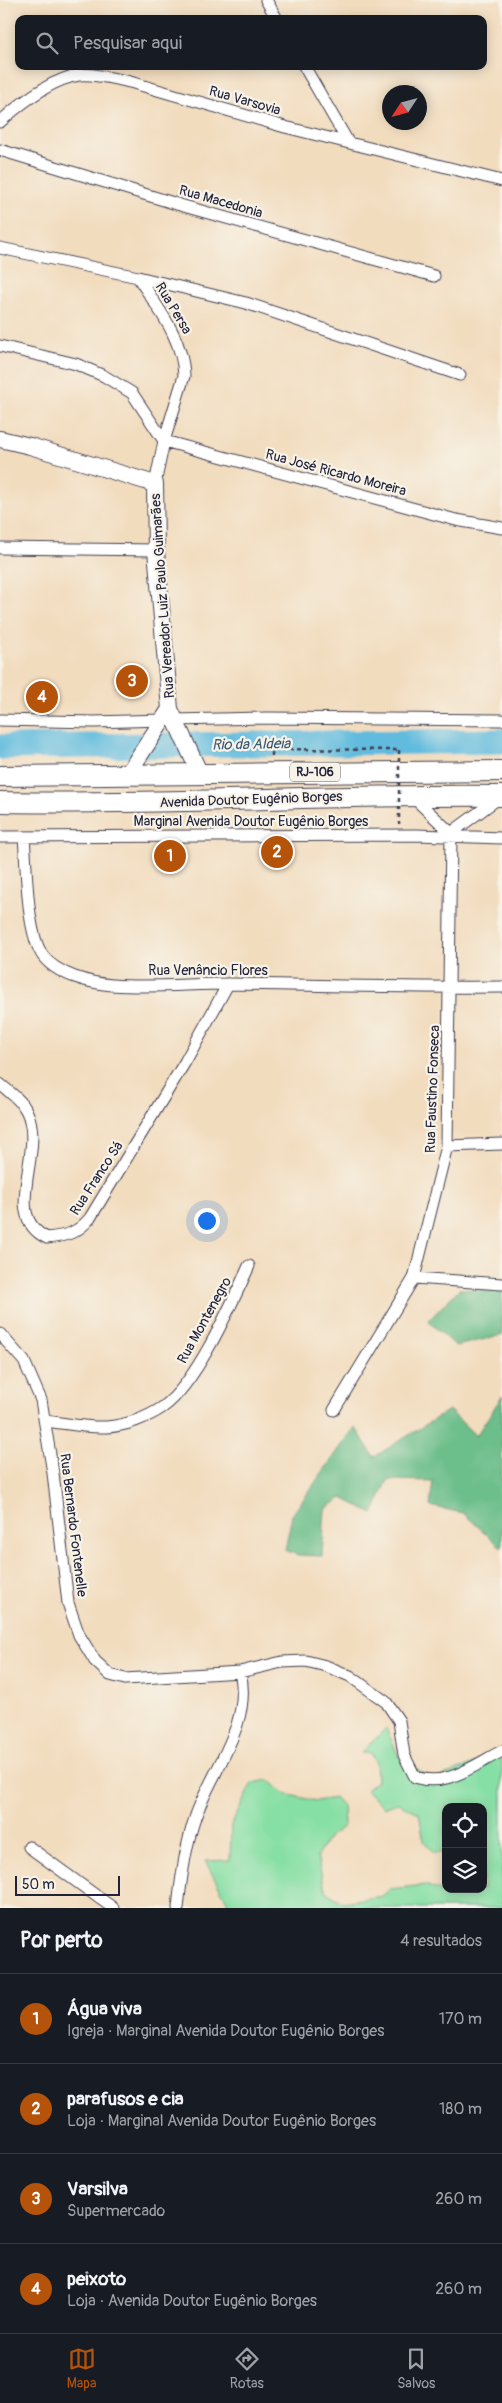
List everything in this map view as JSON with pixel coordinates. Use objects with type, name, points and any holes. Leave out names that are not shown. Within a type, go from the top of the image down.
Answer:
[{"type":"highway","name":"Avenida Doutor Eugênio Borges","points":[[0,776],[127,775],[197,767],[272,772],[502,771]]},
{"type":"highway","name":"Avenida Doutor Eugênio Borges","points":[[0,802],[99,804],[411,795],[502,796]]},
{"type":"street","points":[[266,0],[275,15]]},
{"type":"street","points":[[306,70],[348,142]]},
{"type":"street","name":"Rua Varsovia","points":[[0,122],[14,109],[60,80],[80,75],[130,82],[285,127],[502,181]]},
{"type":"street","name":"Rua Macedonia","points":[[0,150],[170,202],[434,276]]},
{"type":"street","points":[[0,248],[138,277],[262,308],[460,375]]},
{"type":"street","name":"Rua Persa","points":[[138,277],[170,326],[181,348],[184,365],[184,376],[164,441]]},
{"type":"street","points":[[0,346],[76,364],[104,376],[132,393],[164,441]]},
{"type":"street","name":"Rua Vereador Luiz Paulo Guimarães","points":[[0,440],[30,446],[155,484]]},
{"type":"street","name":"Rua Vereador Luiz Paulo Guimarães","points":[[164,441],[155,484],[156,550],[168,721]]},
{"type":"street","name":"Rua José Ricardo Moreira","points":[[164,441],[175,446],[456,520],[502,528]]},
{"type":"street","points":[[0,548],[156,550]]},
{"type":"street","points":[[0,720],[94,722],[267,718],[502,720]]},
{"type":"street","points":[[127,775],[168,721]]},
{"type":"street","points":[[168,721],[197,767]]},
{"type":"street","points":[[411,795],[452,835],[502,796]]},
{"type":"street","name":"Marginal Avenida Doutor Eugênio Borges","points":[[0,837],[452,835],[502,838]]},
{"type":"street","name":"Rua Faustino Fonseca","points":[[334,1410],[414,1278],[447,1146],[452,835]]},
{"type":"street","name":"Rua Venâncio Flores","points":[[24,838],[31,920],[36,943],[44,957],[59,969],[82,979],[111,984],[502,987]]},
{"type":"street","name":"Rua Franco Sá","points":[[0,1084],[16,1097],[27,1111],[30,1125],[31,1140],[21,1206],[25,1218],[31,1228],[48,1238],[70,1234],[81,1229],[90,1218],[185,1062],[228,984]]},
{"type":"street","points":[[447,1146],[502,1144]]},
{"type":"street","name":"Rua Montenegro","points":[[45,1421],[105,1427],[147,1416],[164,1406],[200,1362],[249,1266]]},
{"type":"street","points":[[414,1278],[502,1284]]},
{"type":"street","name":"Rua Bernardo Fontenelle","points":[[0,1334],[24,1361],[35,1382],[45,1421],[68,1603],[79,1635],[95,1661],[110,1675],[125,1679],[240,1672],[282,1662],[306,1661],[350,1676],[380,1696],[393,1710],[399,1721],[404,1755],[415,1777],[427,1781],[446,1779],[502,1751]]},
{"type":"street","points":[[178,1908],[186,1854],[195,1819],[243,1710],[244,1689],[240,1672]]},
{"type":"street","points":[[30,1847],[113,1908]]},
{"type":"path","points":[[272,772],[272,749],[399,750],[399,824]]},
{"type":"green space","points":[[459,1289],[502,1291],[502,1335],[456,1346],[428,1321]]},
{"type":"green space","points":[[502,1396],[502,1548],[463,1513],[430,1506],[433,1481],[388,1480],[373,1514],[342,1498],[325,1509],[322,1556],[298,1555],[285,1550],[292,1515],[355,1427],[374,1457],[449,1410],[476,1436]]},
{"type":"green space","points":[[386,1728],[399,1757],[434,1780],[502,1752],[502,1908],[231,1908],[205,1861],[230,1860],[231,1825],[252,1783],[269,1780],[285,1794],[316,1801],[335,1798],[343,1807],[344,1826],[329,1837],[317,1856],[326,1892],[343,1902],[382,1896],[390,1889],[425,1885],[454,1896],[457,1893],[487,1893],[487,1803],[442,1803],[442,1852],[434,1852],[424,1841],[419,1813],[398,1803],[384,1807],[366,1790],[377,1781],[376,1763],[370,1753],[361,1753]]},
{"type":"waterway","name":"Rio da Aldeia","points":[[0,747],[502,741]]},
{"type":"place","name":"Varsilva","points":[[132,681]]},
{"type":"place","name":"peixoto","points":[[42,697]]},
{"type":"place","name":"parafusos e cia","points":[[277,852]]},
{"type":"place","name":"Água viva","points":[[170,856]]}]
